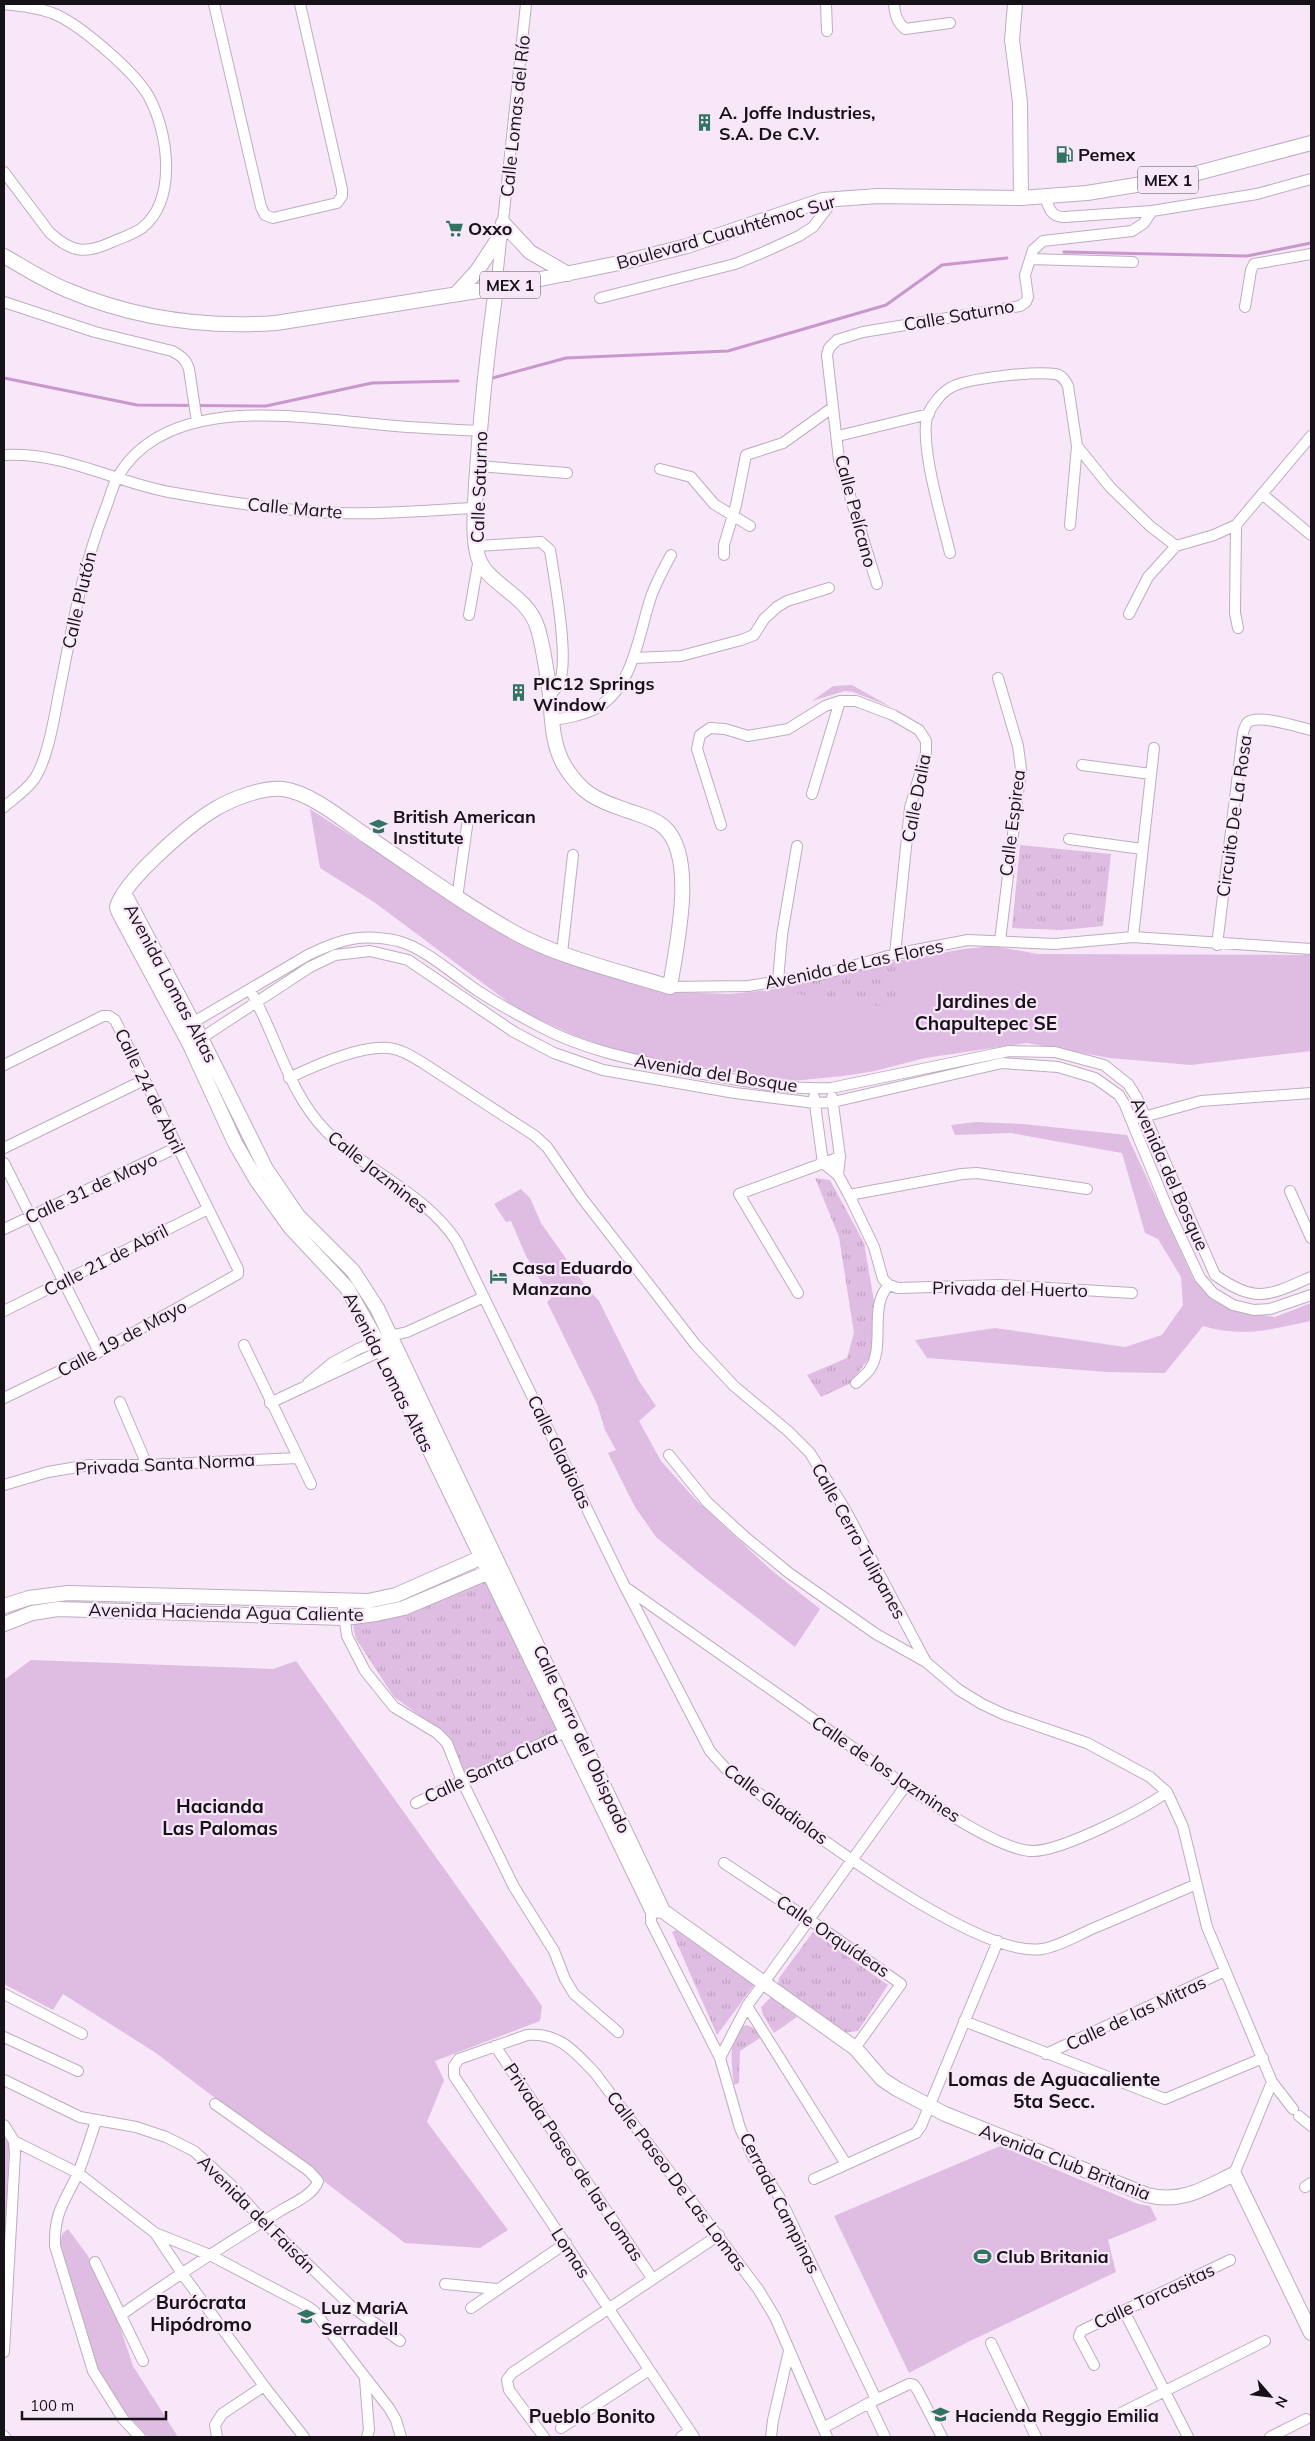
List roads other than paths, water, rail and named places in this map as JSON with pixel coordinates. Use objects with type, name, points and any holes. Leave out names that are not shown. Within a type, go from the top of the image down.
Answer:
[{"type":"main road","points":[[1015,4],[1012,40],[1020,111],[1021,198]]},
{"type":"main road","name":"Boulevard Cuauhtémoc Sur","points":[[4,256],[86,298],[156,317],[203,323],[276,324],[496,288],[568,274],[664,252],[811,203],[834,199],[878,196],[1021,198],[1087,193],[1179,178],[1311,143]]},
{"type":"main road","points":[[456,294],[480,265],[502,228],[530,252],[568,274]]},
{"type":"main road","name":"Calle Saturno","points":[[496,288],[486,367],[477,466],[475,508],[478,552],[490,575],[532,612],[542,648],[550,694],[552,720],[561,758],[581,788],[596,800],[653,820],[670,834],[678,853],[683,886],[670,987]]},
{"type":"main road","name":"Avenida de Las Flores","points":[[124,893],[150,863],[182,834],[214,809],[247,794],[282,789],[315,801],[457,898],[518,934],[562,954],[670,987]]},
{"type":"main road","name":"Avenida Lomas Altas","points":[[124,893],[117,907],[119,913],[187,1026],[266,1169],[298,1216],[362,1283],[392,1340],[495,1569]]},
{"type":"main road","name":"Avenida Lomas Altas","points":[[195,1042],[235,1143],[257,1182],[290,1227],[347,1288],[380,1346],[488,1554]]},
{"type":"main road","name":"Avenida Hacienda Agua Caliente","points":[[4,1606],[29,1598],[68,1593],[368,1601],[396,1595],[488,1554]]},
{"type":"main road","name":"Avenida Hacienda Agua Caliente","points":[[4,1624],[32,1613],[58,1608],[344,1618],[404,1608],[495,1569]]},
{"type":"main road","name":"Calle Cerro del Obispado","points":[[495,1569],[567,1731],[658,1908]]},
{"type":"main road","name":"Calle Cerro del Obispado","points":[[495,1569],[658,1908]]},
{"type":"main road","name":"Avenida Club Britania","points":[[658,1908],[765,1982],[855,2048],[882,2079],[929,2107],[1147,2196],[1173,2199],[1191,2194],[1234,2174]]},
{"type":"main road","points":[[1234,2174],[1311,2333]]},
{"type":"street","points":[[4,4],[53,13],[115,58],[142,86],[149,98],[167,157],[163,196],[156,213],[142,228],[94,250],[71,248],[59,242],[50,233],[4,172]]},
{"type":"street","points":[[214,4],[261,207],[265,215],[273,218],[337,203],[342,196],[300,4]]},
{"type":"street","name":"Calle Lomas del Río","points":[[496,288],[526,4]]},
{"type":"street","points":[[826,4],[828,31]]},
{"type":"street","points":[[894,4],[896,16],[905,29],[950,23]]},
{"type":"street","points":[[1045,197],[1050,212],[1058,217],[1152,211],[1257,194],[1311,178]]},
{"type":"street","points":[[600,298],[735,264],[764,252],[799,236],[813,227],[834,199]]},
{"type":"street","name":"Calle Saturno","points":[[829,348],[837,340],[863,332],[1020,306],[1026,302],[1028,297],[1025,275],[1033,250],[1043,241],[1132,231],[1144,223],[1152,211]]},
{"type":"street","points":[[1245,307],[1252,266],[1254,264],[1311,254]]},
{"type":"street","points":[[1030,260],[1133,262]]},
{"type":"street","points":[[4,302],[95,332],[172,351],[186,361],[196,422]]},
{"type":"street","name":"Calle Pelícano","points":[[829,348],[827,355],[832,408],[843,476],[877,584]]},
{"type":"street","points":[[950,552],[936,494],[926,435],[928,414],[942,393],[951,387],[965,382],[997,376],[1056,374],[1064,379],[1068,386],[1077,446],[1070,525]]},
{"type":"street","points":[[724,555],[726,536],[733,517],[746,455],[783,443],[832,408]]},
{"type":"street","points":[[838,436],[928,414]]},
{"type":"street","name":"Calle Plutón","points":[[4,807],[33,781],[40,767],[52,726],[77,600],[92,544],[117,479],[141,450],[164,434],[196,422],[244,415],[324,418],[480,432]]},
{"type":"street","points":[[1129,614],[1148,577],[1176,546],[1205,538],[1236,525],[1311,436]]},
{"type":"street","points":[[1077,446],[1110,487],[1150,526],[1176,546]]},
{"type":"street","name":"Calle Marte","points":[[4,455],[41,456],[76,463],[117,479],[159,490],[226,502],[314,512],[342,513],[475,508]]},
{"type":"street","points":[[477,466],[567,474]]},
{"type":"street","points":[[660,469],[691,477],[714,504],[750,526]]},
{"type":"street","points":[[1262,494],[1311,535]]},
{"type":"street","points":[[1236,525],[1235,613],[1238,628]]},
{"type":"street","points":[[469,615],[478,552],[541,542],[550,550],[562,650],[562,670],[558,686],[550,694]]},
{"type":"street","points":[[552,720],[573,717],[594,709],[618,685],[634,658],[650,599],[660,574],[671,555]]},
{"type":"street","points":[[634,658],[681,656],[754,635],[764,619],[777,607],[787,601],[829,588]]},
{"type":"street","name":"Calle Espirea","points":[[998,678],[1018,746],[1021,769],[1000,940]]},
{"type":"street","points":[[721,825],[697,749],[700,735],[710,728],[725,729],[748,736],[788,729],[825,706],[840,701]]},
{"type":"street","points":[[812,794],[840,701]]},
{"type":"street","name":"Calle Dalia","points":[[840,701],[856,701],[893,714],[919,730],[926,741],[926,753],[910,808],[895,954]]},
{"type":"street","name":"Circuito De La Rosa","points":[[1217,945],[1243,733],[1247,723],[1254,719],[1311,730]]},
{"type":"street","points":[[1133,938],[1154,748]]},
{"type":"street","points":[[1082,765],[1151,774]]},
{"type":"street","points":[[457,898],[468,819]]},
{"type":"street","points":[[1070,839],[1142,850]]},
{"type":"street","points":[[778,981],[782,935],[797,846]]},
{"type":"street","points":[[562,954],[573,855]]},
{"type":"street","name":"Avenida del Bosque","points":[[187,1026],[326,946],[362,936],[401,942],[420,951],[480,992],[562,1038],[629,1059],[757,1084],[813,1089],[831,1088],[1009,1051],[1055,1052],[1104,1065],[1128,1084],[1146,1116],[1215,1275],[1237,1290],[1260,1296],[1280,1291],[1311,1277]]},
{"type":"street","name":"Avenida de Las Flores","points":[[670,987],[748,986],[824,974],[895,954],[968,940],[1055,944],[1133,938],[1217,945],[1311,946]]},
{"type":"street","name":"Avenida del Bosque","points":[[195,1042],[310,967],[336,955],[370,951],[382,952],[408,960],[514,1032],[554,1053],[603,1070],[735,1093],[815,1103],[833,1102],[1002,1063],[1058,1067],[1095,1078],[1119,1095],[1133,1120],[1169,1212],[1200,1278],[1213,1293],[1233,1305],[1254,1310],[1270,1309],[1311,1295]]},
{"type":"street","name":"Calle Jazmines","points":[[250,990],[289,1078],[313,1116],[343,1149],[415,1200],[450,1231],[484,1297]]},
{"type":"street","name":"Calle 24 de Abril","points":[[4,1065],[103,1016],[109,1016],[115,1020],[238,1274]]},
{"type":"street","name":"Calle Cerro Tulipanes","points":[[289,1078],[316,1065],[338,1058],[372,1049],[389,1048],[405,1053],[423,1063],[535,1136],[546,1147],[582,1198],[695,1344],[734,1386],[788,1431],[810,1453],[846,1511],[926,1662]]},
{"type":"street","points":[[4,1148],[144,1080]]},
{"type":"street","points":[[831,1088],[840,1157],[838,1175]]},
{"type":"street","points":[[813,1089],[823,1163],[838,1175],[849,1195],[874,1247],[884,1279],[889,1285],[883,1290],[881,1298],[875,1357],[870,1370],[856,1383]]},
{"type":"street","points":[[1133,1120],[1201,1101],[1311,1093]]},
{"type":"street","name":"Calle 31 de Mayo","points":[[4,1229],[178,1147]]},
{"type":"street","points":[[798,1292],[739,1194],[840,1157]]},
{"type":"street","points":[[4,1163],[99,1352]]},
{"type":"street","points":[[849,1195],[962,1174],[977,1173],[1087,1189]]},
{"type":"street","points":[[1290,1192],[1311,1238]]},
{"type":"street","name":"Calle 21 de Abril","points":[[4,1311],[208,1209]]},
{"type":"street","name":"Calle 19 de Mayo","points":[[4,1398],[99,1352],[238,1274]]},
{"type":"street","name":"Privada del Huerto","points":[[889,1285],[898,1288],[1000,1286],[1132,1293]]},
{"type":"street","points":[[270,1403],[308,1383],[339,1372],[380,1346],[407,1332],[484,1297]]},
{"type":"street","name":"Calle Gladiolas","points":[[484,1297],[625,1587],[717,1760],[726,1770],[853,1860],[934,1913],[998,1941],[1028,1950],[1042,1949],[1195,1885]]},
{"type":"street","points":[[244,1345],[270,1403],[311,1484]]},
{"type":"street","points":[[308,1383],[334,1362],[380,1346]]},
{"type":"street","points":[[334,1362],[339,1372]]},
{"type":"street","points":[[120,1402],[147,1465]]},
{"type":"street","points":[[669,1455],[706,1502],[788,1573],[876,1634],[926,1662],[959,1690],[982,1704],[1003,1714],[1087,1743],[1150,1777],[1167,1792],[1183,1827],[1195,1885],[1207,1928],[1272,2082],[1296,2113],[1311,2126]]},
{"type":"street","name":"Privada Santa Norma","points":[[4,1485],[48,1472],[89,1465],[147,1465],[298,1458]]},
{"type":"street","name":"Calle de los Jazmines","points":[[625,1587],[906,1785],[978,1832],[1031,1851],[1051,1849],[1147,1806],[1167,1792]]},
{"type":"street","points":[[342,1601],[347,1636],[365,1671],[394,1707],[437,1734],[447,1743],[462,1781],[514,1887],[561,1963],[565,1979],[574,1994],[618,2032]]},
{"type":"street","name":"Calle Santa Clara","points":[[416,1803],[567,1731]]},
{"type":"street","points":[[720,2058],[747,2006],[906,1785]]},
{"type":"street","name":"Calle Orquídeas","points":[[724,1863],[901,1984],[855,2048]]},
{"type":"street","name":"Calle Cerro del Obispado","points":[[658,1908],[651,1922],[720,2058]]},
{"type":"street","points":[[814,2179],[916,2133],[929,2107],[998,1941]]},
{"type":"street","name":"Calle de las Mitras","points":[[1046,2054],[1225,1971]]},
{"type":"street","points":[[4,1994],[82,2034]]},
{"type":"street","points":[[747,2006],[846,2164]]},
{"type":"street","points":[[964,2021],[1165,2099],[1263,2058]]},
{"type":"street","name":"Calle Paseo De Las Lomas","points":[[454,2066],[460,2059],[527,2035],[538,2034],[563,2042],[574,2050],[595,2073],[758,2289],[775,2316],[825,2432]]},
{"type":"street","points":[[4,2037],[78,2070]]},
{"type":"street","name":"Privada Paseo de las Lomas","points":[[495,2046],[652,2278]]},
{"type":"street","name":"Cerrada Campinas","points":[[720,2058],[740,2128],[752,2157],[780,2198],[872,2401],[886,2437]]},
{"type":"street","name":"Lomas","points":[[454,2066],[454,2076],[692,2434]]},
{"type":"street","name":"Avenida del Faisán","points":[[4,2080],[80,2117],[96,2122],[136,2127],[166,2137],[194,2151],[231,2184],[263,2222],[352,2307],[400,2341]]},
{"type":"street","points":[[1234,2174],[1272,2082]]},
{"type":"street","points":[[121,2315],[181,2272],[263,2222],[317,2186],[318,2181],[309,2170],[214,2104]]},
{"type":"street","points":[[96,2122],[78,2173],[58,2210],[54,2229],[55,2246],[92,2371],[123,2419],[140,2437]]},
{"type":"street","points":[[4,2125],[14,2141],[78,2173],[155,2233],[210,2255],[306,2304],[314,2311],[392,2414],[401,2437]]},
{"type":"street","points":[[4,2352],[14,2141]]},
{"type":"street","points":[[155,2233],[264,2386],[304,2437]]},
{"type":"street","points":[[544,2437],[509,2390],[508,2380],[512,2373],[719,2235]]},
{"type":"street","points":[[471,2308],[566,2244]]},
{"type":"street","name":"Calle Torcasitas","points":[[1094,2365],[1079,2334],[1081,2331],[1230,2260]]},
{"type":"street","points":[[95,2262],[143,2361]]},
{"type":"street","points":[[445,2284],[497,2289]]},
{"type":"street","points":[[1124,2311],[1166,2390],[1188,2437]]},
{"type":"street","points":[[1113,2418],[1266,2341]]},
{"type":"street","points":[[991,2343],[1036,2437]]},
{"type":"street","points":[[771,2437],[789,2351]]},
{"type":"street","points":[[561,2428],[649,2370]]},
{"type":"street","points":[[365,2379],[368,2437]]},
{"type":"street","points":[[825,2432],[872,2401],[909,2384],[914,2385],[942,2437]]},
{"type":"street","points":[[217,2437],[215,2425],[222,2414],[264,2386]]},
{"type":"street","points":[[1270,2437],[1306,2419]]},
{"type":"street","points":[[681,2437],[692,2434]]},
{"type":"waterway","points":[[1064,252],[1247,256],[1311,243]]},
{"type":"waterway","points":[[489,379],[566,358],[728,351],[886,305],[942,265],[1007,258]]},
{"type":"waterway","points":[[4,378],[137,405],[266,406],[372,383],[458,381]]},
{"type":"place","name":"A. Joffe Industries, S.A. De C.V.","points":[[705,122]]},
{"type":"place","name":"Pemex","points":[[1064,154]]},
{"type":"place","name":"Oxxo","points":[[454,228]]},
{"type":"place","name":"PIC12 Springs Window","points":[[519,693]]},
{"type":"place","name":"British American Institute","points":[[379,826]]},
{"type":"place","name":"Casa Eduardo Manzano","points":[[498,1277]]},
{"type":"place","name":"Club Britania","points":[[982,2256]]},
{"type":"place","name":"Luz MariA Serradell","points":[[307,2317]]},
{"type":"place","name":"Hacienda Reggio Emilia","points":[[941,2415]]},
{"type":"district","name":"Jardines de Chapultepec SE","points":[[986,1012]]},
{"type":"district","name":"Hacianda Las Palomas","points":[[220,1817]]},
{"type":"district","name":"Lomas de Aguacaliente 5ta Secc.","points":[[1054,2090]]},
{"type":"district","name":"Burócrata Hipódromo","points":[[201,2313]]},
{"type":"district","name":"Pueblo Bonito","points":[[592,2416]]}]
